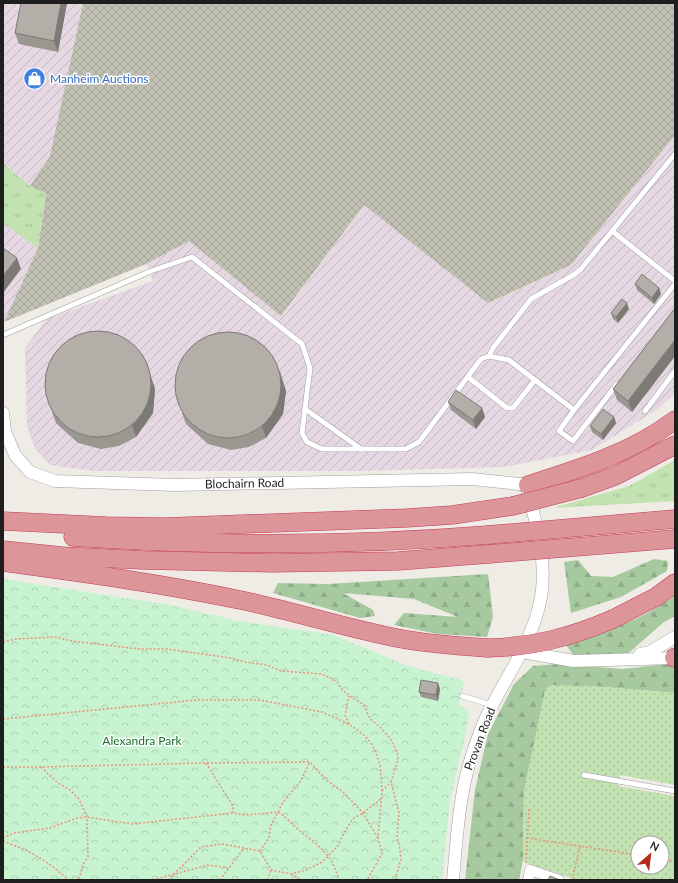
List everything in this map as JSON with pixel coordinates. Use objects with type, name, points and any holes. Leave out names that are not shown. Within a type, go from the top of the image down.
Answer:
[{"type":"highway","points":[[528,485],[586,467],[640,443],[675,420]]},
{"type":"highway","points":[[3,521],[164,527],[452,515],[513,506],[582,488],[615,476],[675,445]]},
{"type":"highway","points":[[3,529],[60,536],[206,543],[350,543],[487,535],[675,520]]},
{"type":"highway","points":[[3,550],[62,556],[142,560],[272,563],[398,561],[675,539]]},
{"type":"highway","points":[[3,562],[184,589],[252,603],[397,638],[434,644],[487,648],[518,646],[550,641],[585,631],[613,619],[656,597],[675,583]]},
{"type":"street","name":"Blochairn Road","points":[[3,413],[5,431],[15,456],[30,472],[55,481],[175,484],[472,478],[528,485]]},
{"type":"street","name":"Provan Road","points":[[453,880],[460,801],[473,749],[492,705],[532,631],[538,612],[541,595],[542,563],[539,535],[528,492],[528,485]]},
{"type":"street","points":[[618,659],[650,652],[675,637]]},
{"type":"street","points":[[522,652],[574,661],[675,657]]},
{"type":"street","points":[[528,880],[530,870],[559,880]]},
{"type":"lane","points":[[489,356],[493,348],[531,298],[575,274],[581,269],[675,154]]},
{"type":"lane","points":[[612,231],[675,282],[559,430],[573,441],[622,378]]},
{"type":"lane","points":[[3,335],[151,271],[192,257],[302,344],[310,368],[302,434],[307,442],[322,449],[406,449],[419,442],[481,359],[489,356],[509,360],[574,410]]},
{"type":"lane","points":[[645,411],[675,371]]},
{"type":"lane","points":[[468,377],[507,408],[512,408],[535,380]]},
{"type":"lane","points":[[305,409],[362,449]]},
{"type":"lane","points":[[462,696],[492,705]]},
{"type":"lane","points":[[584,775],[675,791]]},
{"type":"path","points":[[3,642],[16,639],[55,637],[72,641],[139,649],[167,649],[231,658],[245,662],[267,665],[281,672],[326,676],[337,682],[343,691],[364,706],[370,719],[381,728],[393,743],[397,752],[398,760],[391,782],[382,791]]},
{"type":"path","points":[[349,696],[345,715],[349,724]]},
{"type":"path","points":[[3,719],[197,700],[260,700],[322,712],[349,724],[364,735],[376,753],[380,765],[382,791],[378,838]]},
{"type":"path","points":[[260,851],[269,838],[271,825],[283,802],[300,782],[310,762]]},
{"type":"path","points":[[3,767],[310,762],[326,780],[344,792],[363,813],[378,838],[382,854],[367,880]]},
{"type":"path","points":[[206,763],[232,806],[233,813]]},
{"type":"path","points":[[42,767],[58,783],[70,790],[78,799],[87,817],[88,857],[83,864],[78,880]]},
{"type":"path","points":[[391,782],[399,813],[397,837],[401,859],[395,880]]},
{"type":"path","points":[[291,874],[306,870],[322,862],[337,847],[354,818],[382,798]]},
{"type":"path","points":[[529,809],[526,863],[530,870]]},
{"type":"path","points":[[3,838],[14,833],[50,828],[77,818],[87,817],[132,824],[233,813],[246,815],[278,812],[319,845],[329,856],[335,867],[339,880]]},
{"type":"path","points":[[527,838],[630,854]]},
{"type":"path","points":[[3,841],[28,851],[48,863],[70,880]]},
{"type":"path","points":[[168,880],[202,847],[222,844],[260,851],[271,870],[291,874],[301,880]]},
{"type":"path","points":[[572,880],[580,846]]},
{"type":"path","points":[[220,880],[244,848]]},
{"type":"path","points":[[153,880],[208,865],[228,868]]},
{"type":"path","points":[[267,880],[271,870]]},
{"type":"shaded area","name":"Manheim Auctions","points":[[3,3],[83,3],[50,156],[30,186],[3,163]]},
{"type":"shaded area","points":[[83,3],[675,3],[675,135],[571,265],[488,303],[364,205],[281,316],[189,241],[146,264],[4,322],[38,248],[46,194],[30,186],[50,156]]},
{"type":"shaded area","points":[[675,135],[675,394],[658,409],[592,450],[504,467],[363,471],[93,471],[50,465],[35,449],[27,427],[25,347],[47,319],[153,281],[146,264],[189,241],[282,316],[364,205],[489,303],[571,265]]},
{"type":"shaded area","points":[[3,223],[38,248],[4,322],[3,321]]},
{"type":"green space","points":[[3,163],[30,186],[46,194],[38,248],[3,223]]},
{"type":"green space","points":[[675,460],[675,501],[553,508],[629,486]]},
{"type":"green space","points":[[654,559],[668,561],[667,571],[621,597],[571,613],[564,562],[578,560],[591,576],[613,577]]},
{"type":"green space","points":[[488,574],[493,617],[487,637],[438,634],[394,625],[404,613],[458,617],[414,599],[343,593],[373,610],[375,616],[360,618],[273,593],[278,583],[328,584]]},
{"type":"green space","name":"Alexandra Park","points":[[3,579],[170,605],[238,621],[333,635],[408,666],[464,681],[459,704],[469,713],[464,742],[450,799],[442,880],[3,880]]},
{"type":"green space","points":[[675,595],[675,616],[664,622],[624,657],[574,656],[566,645],[609,630],[637,618],[650,612]]},
{"type":"green space","points":[[675,663],[675,693],[592,686],[524,790],[523,860],[519,880],[465,880],[475,790],[488,734],[514,684],[533,666],[557,664],[623,669]]},
{"type":"green space","points":[[550,685],[592,686],[675,693],[675,785],[620,775],[618,786],[675,796],[675,880],[577,880],[526,863],[523,860],[524,790],[545,690]]},
{"type":"building","points":[[21,3],[61,3],[54,41],[15,33]]},
{"type":"building","points":[[3,248],[17,258],[3,276]]},
{"type":"building","points":[[642,274],[659,288],[652,298],[635,284]]},
{"type":"building","points":[[622,299],[627,303],[616,317],[611,313]]},
{"type":"building","points":[[675,308],[675,340],[628,401],[613,389]]},
{"type":"building","points":[[98,331],[118,335],[135,347],[147,364],[151,384],[147,404],[135,421],[118,433],[98,437],[78,433],[61,421],[49,404],[45,384],[49,364],[61,347],[78,335]]},
{"type":"building","points":[[228,332],[248,336],[265,348],[277,365],[281,385],[277,405],[265,422],[248,434],[228,438],[208,434],[191,422],[179,405],[175,385],[179,365],[191,348],[208,336]]},
{"type":"building","points":[[456,390],[482,408],[473,420],[448,402]]},
{"type":"building","points":[[603,409],[614,417],[601,434],[590,426]]},
{"type":"building","points":[[421,680],[438,683],[436,695],[419,692]]},
{"type":"building","points":[[550,876],[560,880],[548,880]]},
{"type":"place","name":"Manheim Auctions","points":[[35,79]]}]
